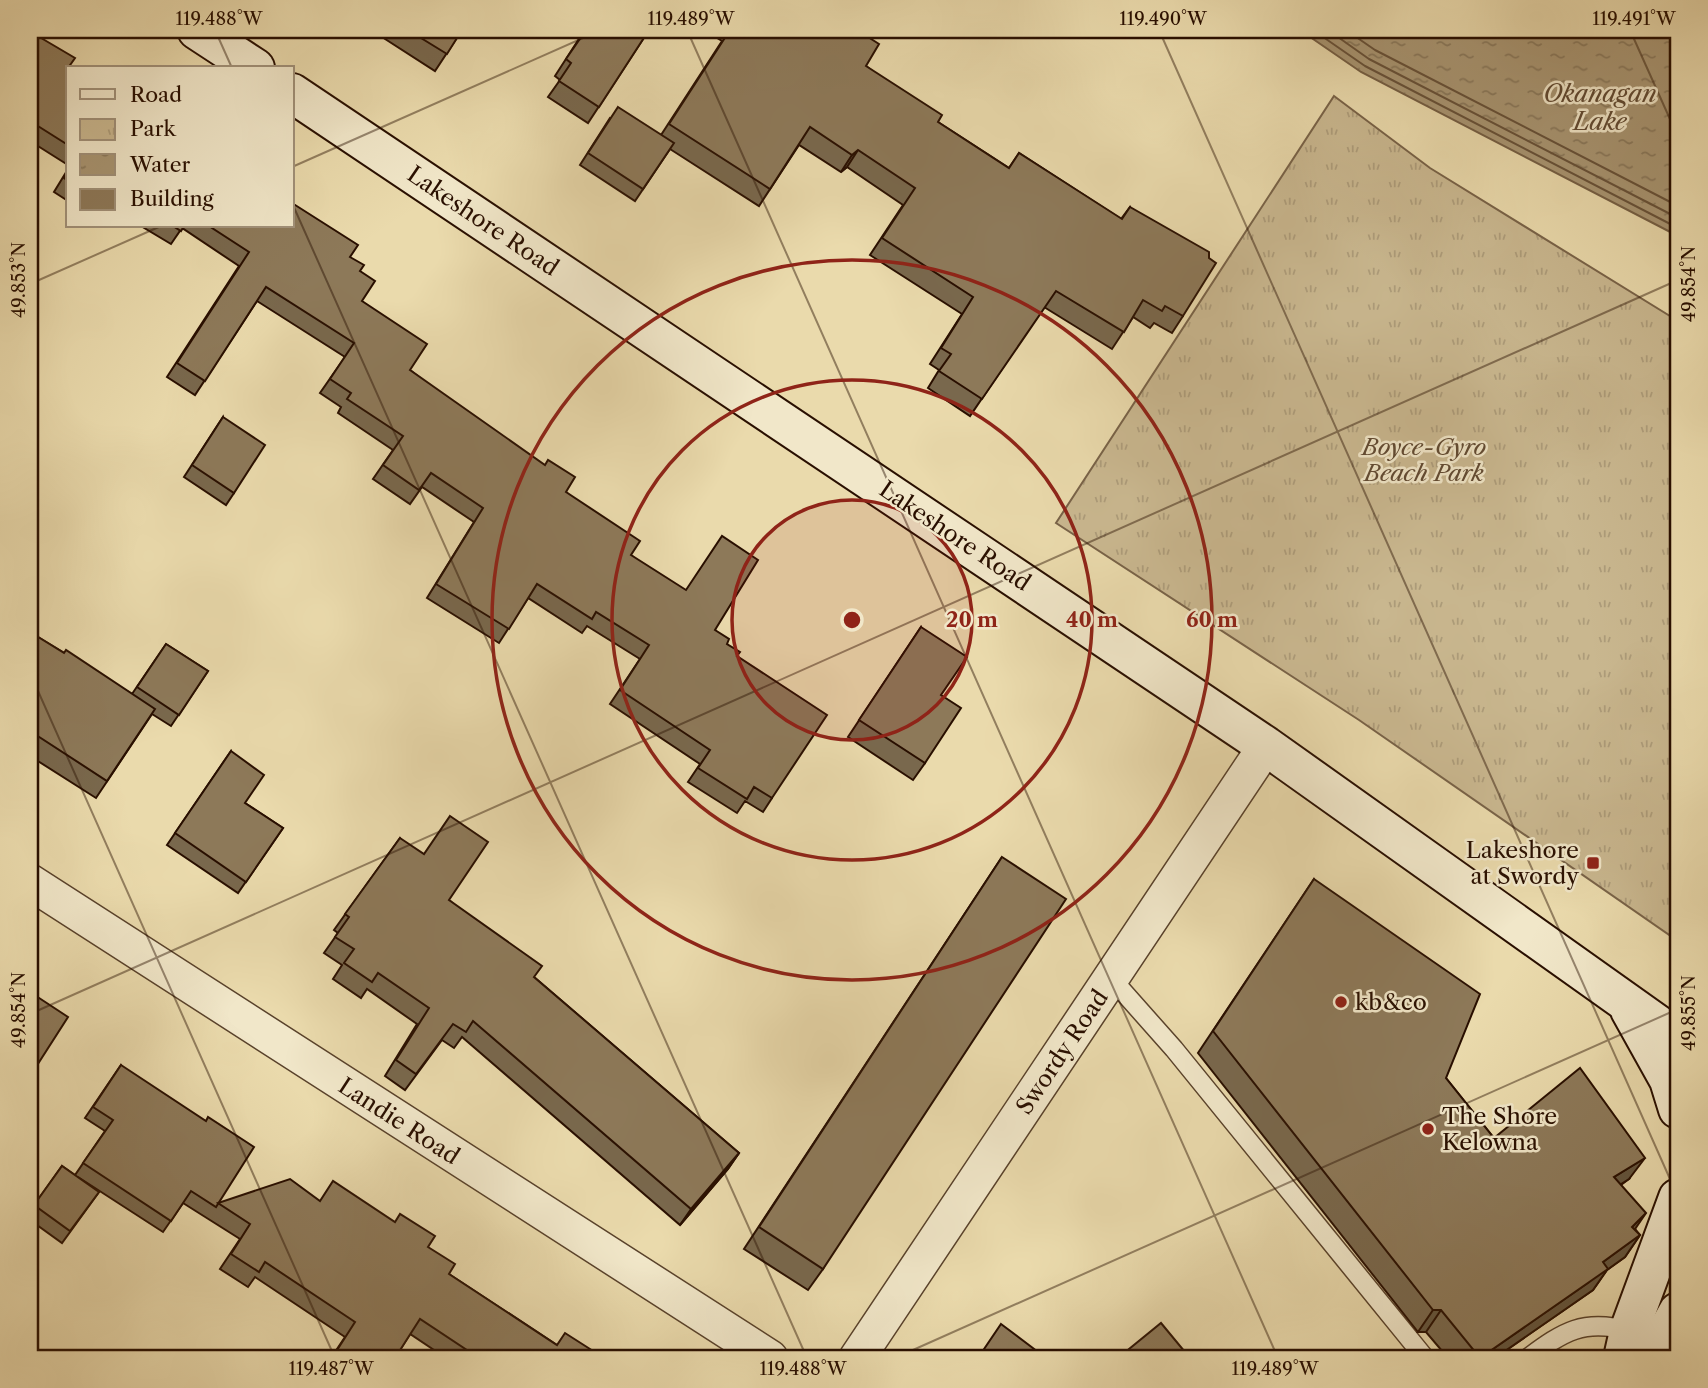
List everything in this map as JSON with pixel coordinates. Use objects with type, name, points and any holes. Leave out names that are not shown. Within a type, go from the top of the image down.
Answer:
[{"type":"main road","points":[[197,30],[252,66]]},
{"type":"main road","name":"Lakeshore Road","points":[[294,94],[1266,746],[1678,1039]]},
{"type":"main road","points":[[1623,999],[1669,1080],[1678,1109]]},
{"type":"main road","points":[[1635,1349],[1678,1198]]},
{"type":"main road","points":[[1635,1349],[1678,1312]]},
{"type":"street","name":"Swordy Road","points":[[857,1358],[1266,746]]},
{"type":"street","name":"Landie Road","points":[[30,882],[769,1358]]},
{"type":"lane","points":[[1111,978],[1174,1049],[1425,1358]]},
{"type":"lane","points":[[1528,1358],[1562,1333],[1609,1325],[1635,1349]]},
{"type":"green space","name":"Boyce-Gyro Beach Park","points":[[1334,96],[1430,168],[1678,321],[1678,941],[1359,720],[1056,523]]},
{"type":"water","name":"Okanagan Lake","points":[[1300,30],[1678,30],[1678,236],[1361,72]]},
{"type":"building","points":[[408,30],[462,30],[447,54]]},
{"type":"building","points":[[586,30],[649,30],[599,107],[559,81],[571,63],[566,59]]},
{"type":"building","points":[[730,30],[857,30],[879,44],[866,66],[942,115],[938,122],[1009,168],[1019,153],[1122,219],[1130,207],[1209,252],[1209,258],[1216,263],[1183,316],[1165,306],[1162,311],[1143,300],[1124,332],[1056,291],[982,399],[939,371],[951,354],[941,348],[973,297],[882,238],[915,188],[858,150],[852,155],[810,127],[770,189],[669,124]]},
{"type":"building","points":[[36,35],[75,58],[69,66],[66,66],[66,144],[30,121],[30,45]]},
{"type":"building","points":[[618,107],[674,143],[643,189],[588,153]]},
{"type":"building","points":[[294,204],[358,245],[350,257],[364,265],[360,271],[375,281],[362,301],[427,344],[410,370],[545,465],[548,460],[575,477],[566,492],[640,541],[631,555],[686,590],[722,536],[758,560],[715,630],[729,639],[727,644],[740,652],[737,656],[827,715],[772,798],[754,787],[747,799],[698,768],[710,750],[620,690],[649,645],[596,612],[592,619],[537,584],[509,629],[436,584],[483,508],[431,473],[419,490],[383,465],[403,436],[347,399],[351,393],[330,379],[354,343],[266,287],[205,381],[177,363],[249,252],[212,228],[294,228]]},
{"type":"building","points":[[223,417],[265,445],[234,493],[192,465]]},
{"type":"building","points":[[921,627],[967,657],[941,695],[961,708],[925,763],[859,720]]},
{"type":"building","points":[[30,632],[64,653],[66,650],[155,709],[107,781],[30,731]]},
{"type":"building","points":[[166,644],[208,671],[179,715],[137,687]]},
{"type":"building","points":[[231,751],[264,775],[245,803],[283,828],[246,882],[175,833]]},
{"type":"building","points":[[450,816],[488,842],[449,900],[542,966],[534,977],[739,1153],[691,1209],[473,1021],[466,1032],[453,1024],[416,1074],[396,1060],[429,1008],[378,973],[372,982],[344,963],[354,949],[335,937],[349,917],[345,914],[400,838],[424,854]]},
{"type":"building","points":[[1002,857],[1066,899],[823,1269],[759,1227]]},
{"type":"building","points":[[1314,879],[1480,994],[1446,1078],[1494,1138],[1580,1068],[1645,1158],[1614,1177],[1646,1213],[1632,1227],[1640,1235],[1603,1262],[1608,1269],[1480,1358],[1441,1310],[1433,1310],[1213,1031]]},
{"type":"building","points":[[30,992],[68,1017],[34,1070],[30,1067]]},
{"type":"building","points":[[121,1065],[206,1121],[208,1117],[254,1147],[216,1207],[191,1191],[171,1221],[83,1163],[113,1120],[93,1107]]},
{"type":"building","points":[[62,1166],[99,1192],[70,1231],[34,1205]]},
{"type":"building","points":[[290,1179],[320,1201],[333,1181],[395,1222],[400,1214],[435,1236],[428,1247],[455,1264],[449,1274],[557,1345],[565,1333],[604,1358],[479,1358],[420,1319],[395,1358],[332,1358],[355,1322],[265,1262],[259,1272],[231,1254],[250,1224],[218,1203]]},
{"type":"building","points":[[1161,1323],[1190,1358],[1118,1358]]},
{"type":"building","points":[[1001,1324],[1046,1358],[978,1358]]},
{"type":"place","name":"Lakeshore at Swordy","points":[[1593,863]]},
{"type":"place","name":"kb&co","points":[[1341,1002]]},
{"type":"place","name":"The Shore Kelowna","points":[[1428,1129]]}]
